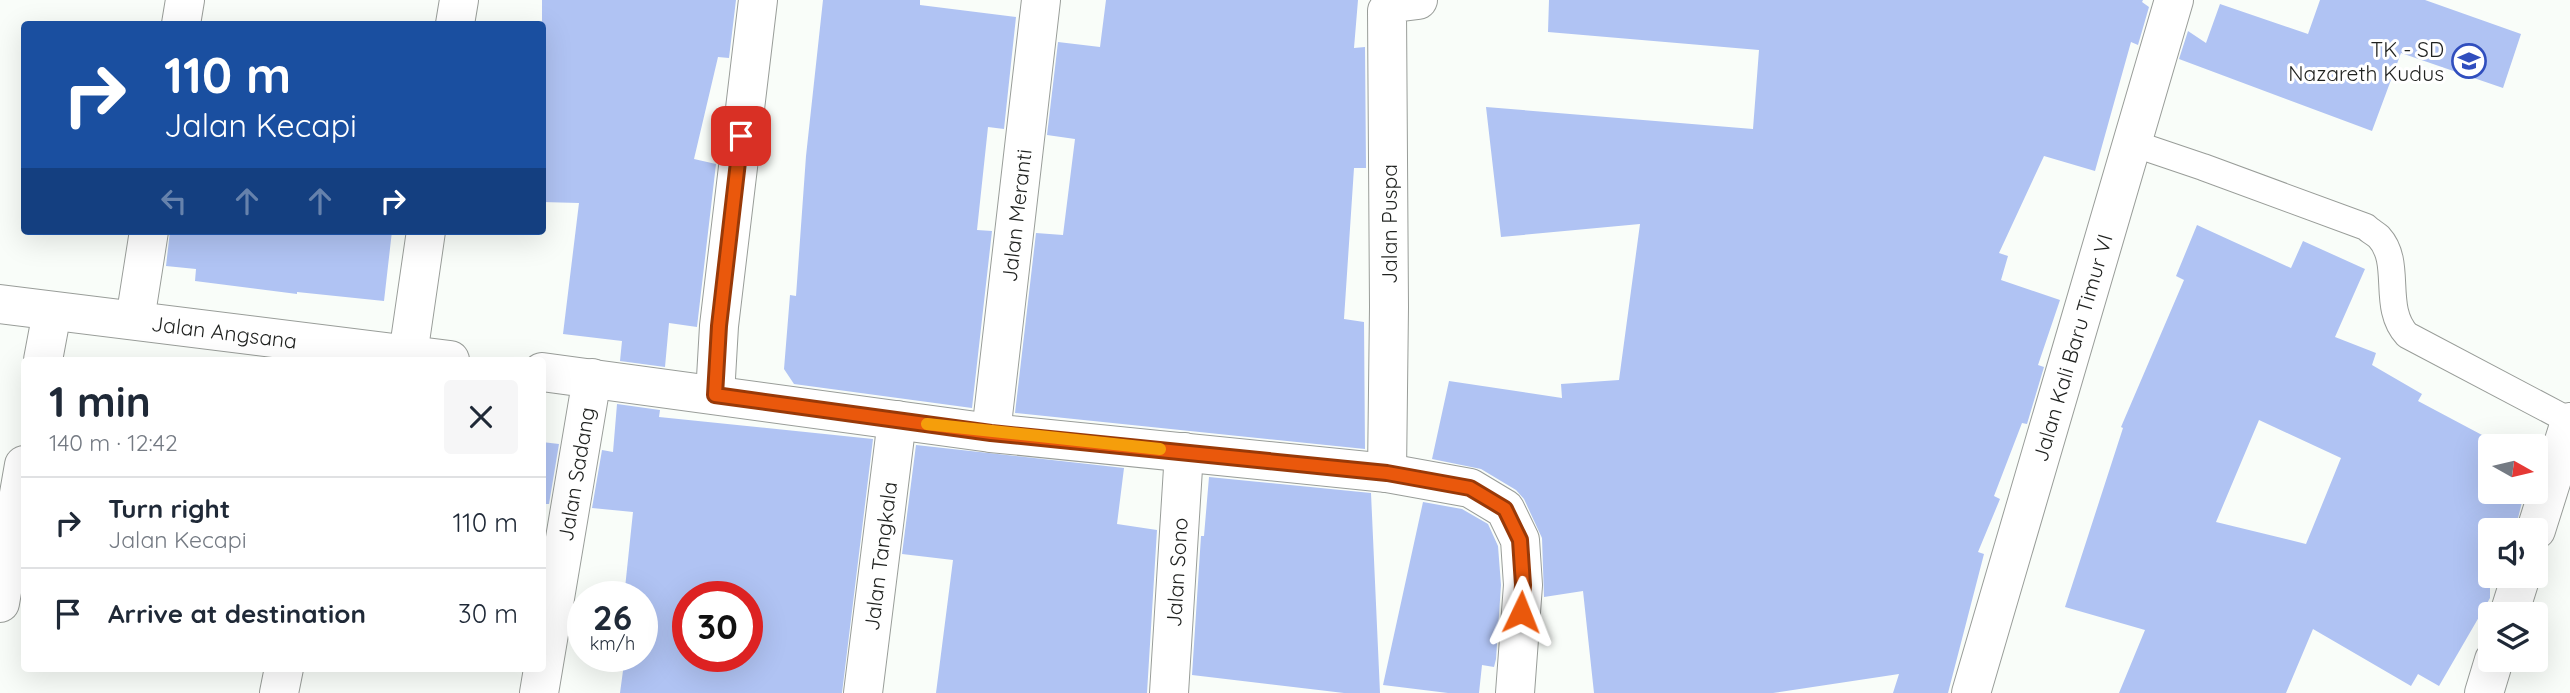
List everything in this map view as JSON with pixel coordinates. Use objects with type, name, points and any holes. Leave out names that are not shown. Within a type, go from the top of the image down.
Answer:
[{"type":"street","points":[[182,21],[185,0]]},
{"type":"street","points":[[455,21],[458,0]]},
{"type":"street","points":[[715,395],[719,326],[758,0]]},
{"type":"street","name":"Jalan Meranti","points":[[991,433],[1041,0]]},
{"type":"street","name":"Jalan Puspa","points":[[1387,473],[1387,11],[1394,3],[1418,0]]},
{"type":"street","name":"Jalan Kali Baru Timur VI","points":[[1971,693],[2174,0]]},
{"type":"street","points":[[135,320],[148,235]]},
{"type":"street","points":[[408,355],[425,235]]},
{"type":"street","name":"Jalan Angsana","points":[[0,304],[425,357]]},
{"type":"street","points":[[44,357],[52,312]]},
{"type":"street","points":[[546,372],[991,433],[1387,473],[1470,488],[1505,509],[1520,540],[1523,585],[1515,693]]},
{"type":"street","name":"Jalan Sadang","points":[[546,637],[592,378]]},
{"type":"street","name":"Jalan Tangkala","points":[[863,693],[897,420]]},
{"type":"street","points":[[2540,518],[2570,422]]},
{"type":"street","name":"Jalan Sono","points":[[1169,693],[1184,452]]},
{"type":"street","points":[[0,603],[17,555],[21,504]]},
{"type":"street","points":[[279,693],[283,672]]},
{"type":"street","name":"Jalan Sadang","points":[[539,693],[542,672]]},
{"type":"street","points":[[2484,693],[2490,672]]},
{"type":"lane","points":[[2132,143],[2366,228],[2381,239],[2389,260],[2393,310],[2398,325],[2407,335],[2570,422]]},
{"type":"building","points":[[542,0],[736,0],[729,58],[718,57],[694,159],[716,164],[697,327],[669,323],[665,367],[620,361],[622,341],[563,334],[579,203],[546,202],[546,21],[542,21]]},
{"type":"building","points":[[823,0],[920,0],[920,5],[1016,17],[1004,129],[988,127],[977,230],[992,231],[972,408],[794,384],[784,369],[790,295],[796,296],[806,156]]},
{"type":"building","points":[[1106,0],[1358,0],[1354,48],[1365,47],[1366,168],[1354,168],[1344,319],[1364,322],[1365,449],[1015,413],[1036,233],[1063,235],[1075,139],[1047,135],[1058,42],[1100,47]]},
{"type":"building","points":[[1549,0],[2143,0],[2149,7],[2138,45],[2131,42],[2095,171],[2044,156],[1999,253],[2008,256],[2001,280],[2060,300],[2038,365],[2044,367],[2027,424],[2022,423],[1994,496],[2000,499],[1978,552],[1984,554],[1948,693],[1893,693],[1899,674],[1773,693],[1594,693],[1583,591],[1544,597],[1542,538],[1524,499],[1516,490],[1481,469],[1432,459],[1449,381],[1562,398],[1561,384],[1619,380],[1640,224],[1501,237],[1486,107],[1753,129],[1759,50],[1548,32]]},
{"type":"building","points":[[2320,0],[2425,0],[2521,34],[2503,88],[2401,53],[2372,131],[2179,59],[2188,31],[2206,43],[2220,4],[2308,34]]},
{"type":"building","points":[[2197,225],[2291,268],[2303,241],[2365,269],[2335,337],[2376,353],[2372,365],[2422,394],[2418,401],[2480,434],[2478,434],[2478,504],[2522,504],[2518,518],[2478,518],[2478,588],[2490,588],[2490,598],[2488,602],[2478,602],[2478,619],[2439,686],[2418,674],[2411,686],[2313,629],[2286,693],[2119,693],[2145,630],[2065,607],[2123,428],[2121,427],[2184,280],[2176,276]],"holes":[[[2259,420],[2341,458],[2306,544],[2216,522]]]},
{"type":"building","points":[[170,235],[392,235],[384,301],[297,294],[195,281],[196,269],[166,266]]},
{"type":"building","points":[[617,404],[660,410],[659,417],[873,439],[842,693],[620,693],[623,672],[658,672],[658,581],[626,581],[633,512],[592,508],[602,450],[613,452]]},
{"type":"building","points":[[546,442],[559,444],[549,504],[546,504]]},
{"type":"building","points":[[916,445],[1124,468],[1117,524],[1157,530],[1147,693],[936,693],[953,560],[902,554]]},
{"type":"building","points":[[1209,477],[1371,493],[1380,693],[1344,693],[1192,675],[1201,536],[1204,536]]},
{"type":"building","points":[[1423,502],[1462,509],[1488,524],[1498,546],[1501,585],[1496,659],[1494,667],[1482,665],[1479,693],[1448,693],[1383,685]]},
{"type":"slow traffic","points":[[927,424],[991,433],[1160,449]]},
{"type":"place","name":"TK - SD Nazareth Kudus","points":[[2469,61]]},
{"type":"route","points":[[741,136],[719,326],[715,395],[991,433],[1387,473],[1470,488],[1505,509],[1520,540],[1523,585],[1521,612]]}]
